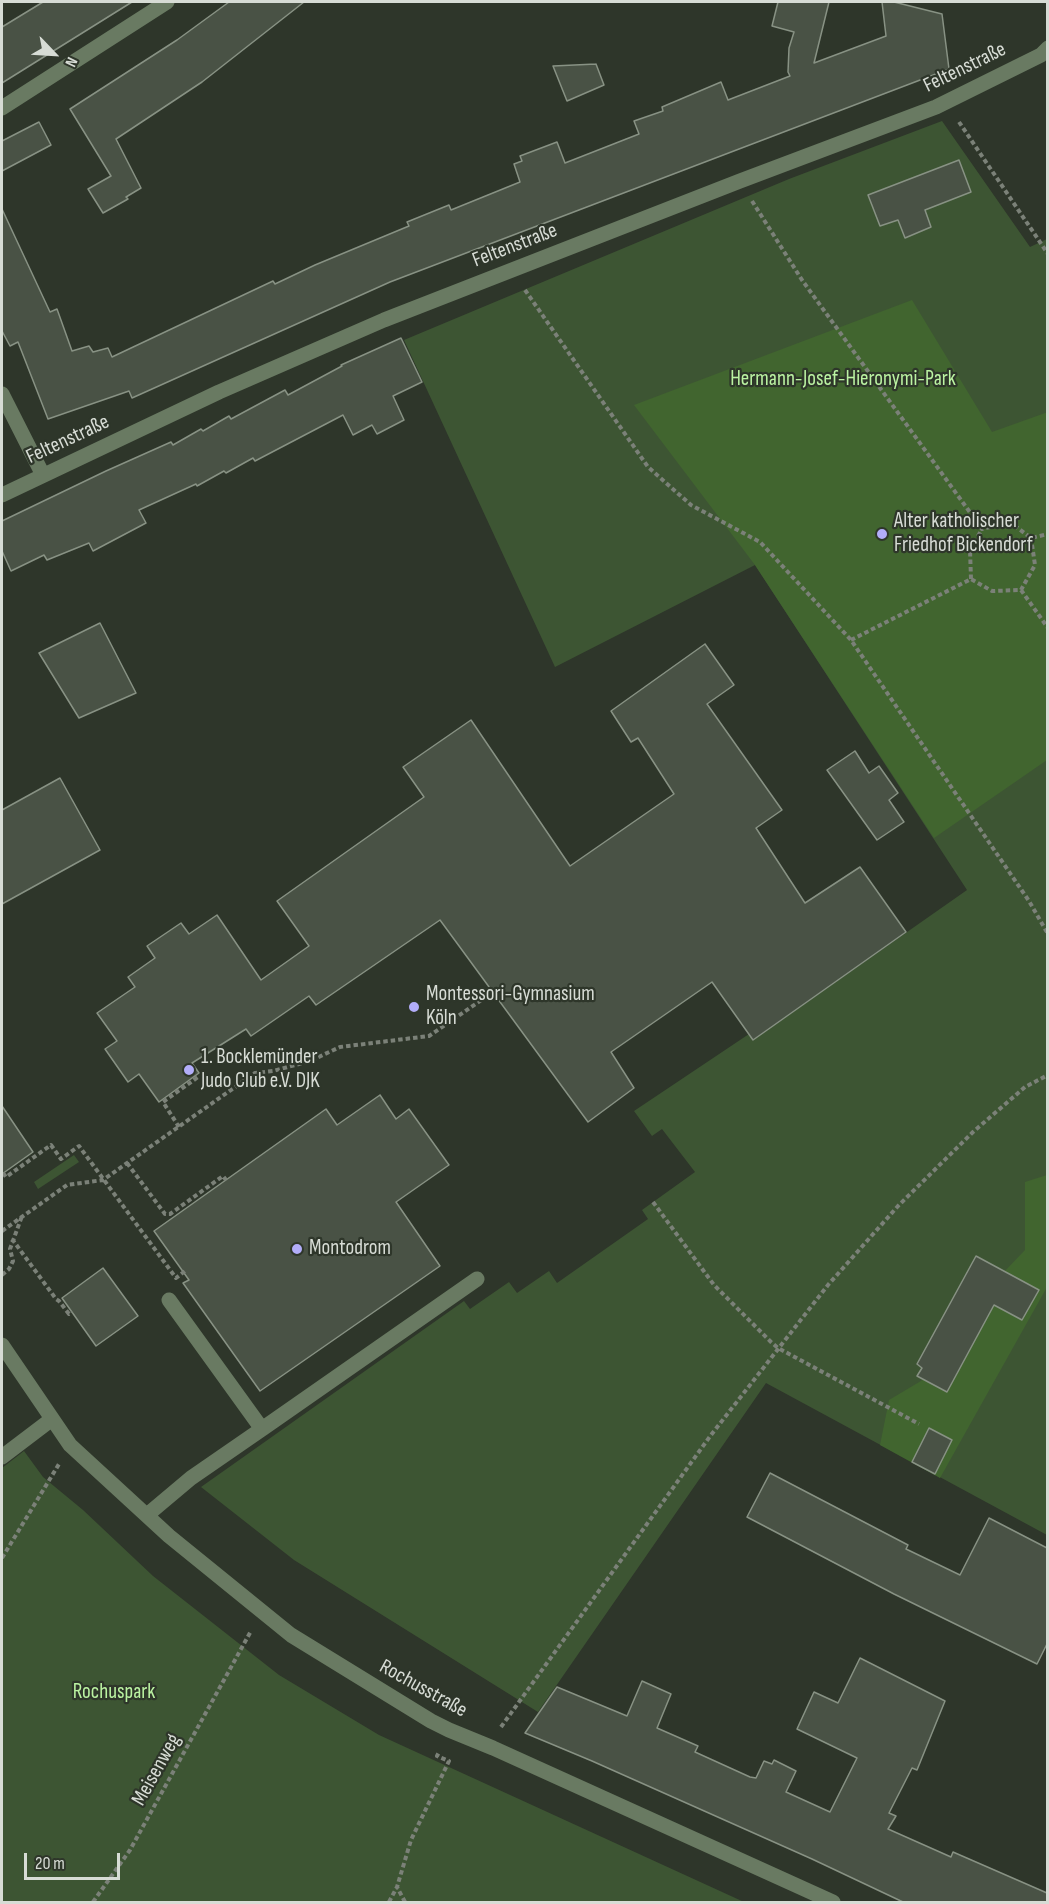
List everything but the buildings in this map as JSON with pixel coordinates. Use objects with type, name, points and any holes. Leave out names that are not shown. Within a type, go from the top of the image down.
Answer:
[{"type":"street","points":[[2,108],[167,2]]},
{"type":"street","name":"Feltenstraße","points":[[2,495],[241,383],[384,320],[936,107],[1041,55],[1047,48]]},
{"type":"street","points":[[2,394],[43,475]]},
{"type":"street","points":[[147,1515],[191,1478],[477,1279]]},
{"type":"street","points":[[169,1300],[262,1428]]},
{"type":"street","name":"Rochusstraße","points":[[2,1345],[70,1445],[169,1536],[291,1635],[449,1730],[833,1902]]},
{"type":"street","points":[[2,1457],[52,1419]]},
{"type":"path","points":[[945,101],[1047,254]]},
{"type":"path","points":[[740,181],[802,280],[982,529]]},
{"type":"path","points":[[511,270],[648,467],[691,505],[760,542],[851,640],[1029,901],[1047,934]]},
{"type":"path","points":[[971,579],[970,550],[982,529],[1010,522],[1031,538],[1035,565],[1021,590]]},
{"type":"path","points":[[1031,538],[1047,534]]},
{"type":"path","points":[[851,640],[971,579]]},
{"type":"path","points":[[971,579],[992,591],[1021,590]]},
{"type":"path","points":[[1021,590],[1047,628]]},
{"type":"path","points":[[2,1231],[67,1185],[103,1179],[255,1073],[273,1071],[310,1061],[340,1047],[429,1036],[493,992]]},
{"type":"path","points":[[179,1126],[163,1102],[198,1077],[196,1075]]},
{"type":"path","points":[[499,1729],[711,1435],[828,1285],[898,1206],[973,1132],[1024,1087],[1047,1075]]},
{"type":"path","points":[[3,1173],[6,1177],[51,1145],[60,1159],[79,1146],[176,1278],[185,1271]]},
{"type":"path","points":[[127,1163],[165,1214],[170,1214],[223,1176],[226,1180]]},
{"type":"path","points":[[653,1202],[714,1285],[778,1348],[919,1424]]},
{"type":"path","points":[[2,1275],[13,1262],[10,1249],[22,1216]]},
{"type":"path","points":[[12,1239],[56,1299],[69,1314],[72,1312]]},
{"type":"path","points":[[2,1558],[48,1481]]},
{"type":"path","name":"Meisenweg","points":[[93,1902],[130,1850],[241,1648]]},
{"type":"path","points":[[389,1902],[397,1887],[411,1840],[449,1761],[437,1756],[449,1730]]},
{"type":"path","points":[[397,1887],[405,1902]]},
{"type":"green space","name":"Hermann-Josef-Hieronymi-Park","points":[[942,121],[1030,247],[1047,239],[1047,1535],[766,1383],[538,1712],[294,1560],[201,1487],[464,1301],[470,1309],[509,1282],[517,1293],[549,1271],[557,1283],[648,1219],[642,1210],[695,1172],[662,1129],[652,1136],[634,1111],[749,1034],[753,1040],[967,890],[755,565],[555,667],[404,340],[789,179]]},
{"type":"green space","name":"Hermann-Josef-Hieronymi-Park","points":[[912,300],[992,432],[1048,412],[1047,760],[934,838],[755,565],[634,405]]},
{"type":"green space","points":[[74,1155],[79,1162],[38,1189],[34,1182]]},
{"type":"green space","points":[[1047,1175],[1047,1287],[940,1478],[880,1445],[889,1400],[931,1375],[963,1315],[1025,1250],[1025,1182]]},
{"type":"green space","name":"Rochuspark","points":[[24,1451],[43,1477],[83,1510],[153,1576],[279,1675],[379,1735],[744,1902],[2,1902],[2,1468]]},
{"type":"place","name":"Alter katholischer Friedhof Bickendorf","points":[[882,534]]},
{"type":"place","name":"Montessori-Gymnasium Köln","points":[[414,1007]]},
{"type":"place","name":"1. Bocklemünder Judo Club e.V. DJK","points":[[189,1070]]},
{"type":"place","name":"Montodrom","points":[[297,1249]]}]
